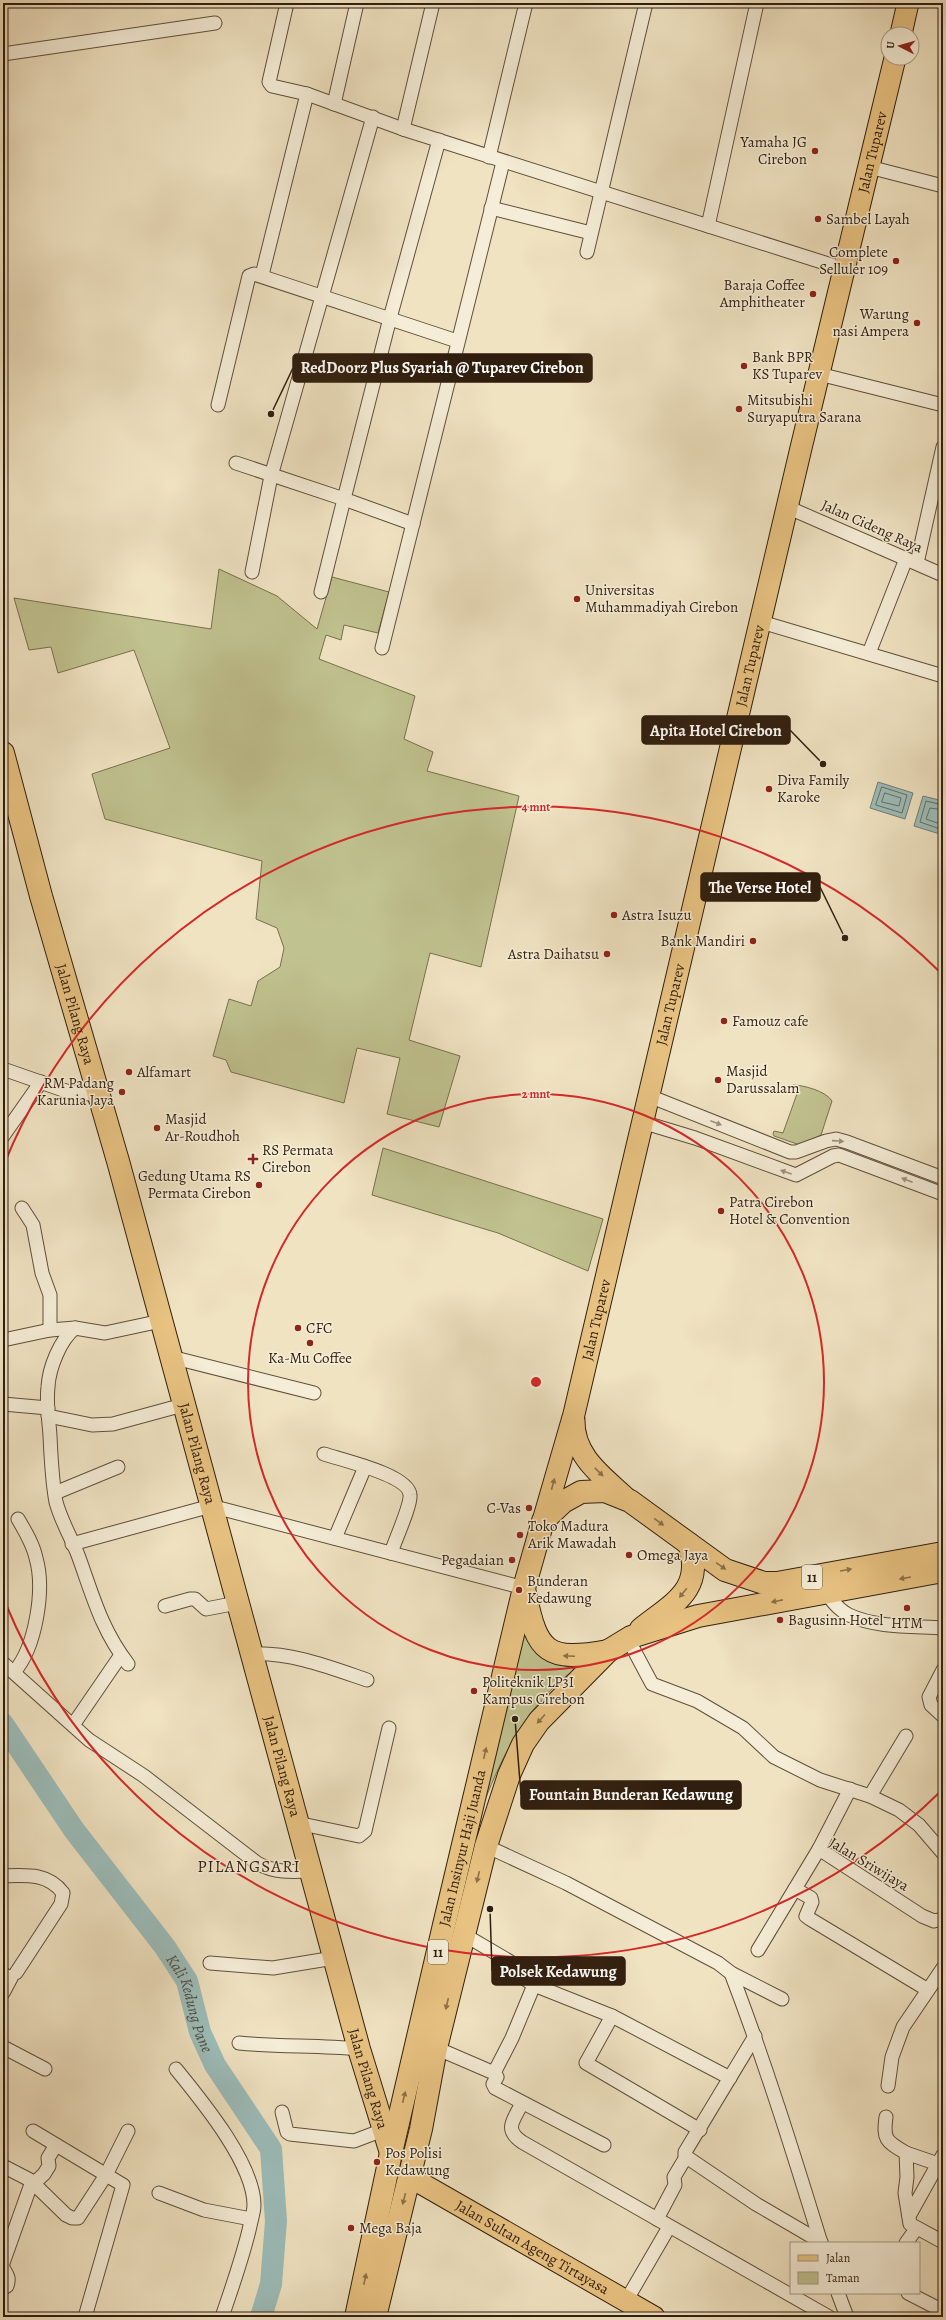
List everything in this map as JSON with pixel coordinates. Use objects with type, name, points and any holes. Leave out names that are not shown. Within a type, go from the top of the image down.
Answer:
[{"type":"highway","name":"Jalan Pilang Raya","points":[[3,753],[98,1095],[118,1161],[250,1654],[359,2049],[391,2126]]},
{"type":"highway","name":"11","points":[[543,1521],[563,1502],[581,1492],[606,1491],[630,1501],[725,1570],[764,1583],[784,1582],[936,1563]]},
{"type":"highway","name":"Jalan Insinyur Haji Juanda","points":[[373,2316],[391,2153],[391,2126],[524,1588],[543,1521]]},
{"type":"highway","points":[[629,1638],[680,1598],[687,1589],[693,1574],[694,1560],[689,1544]]},
{"type":"highway","name":"11","points":[[608,1651],[629,1638],[698,1616],[824,1592],[936,1563]]},
{"type":"highway","points":[[524,1588],[535,1633],[550,1651],[566,1657],[608,1651]]},
{"type":"highway","name":"Jalan Insinyur Haji Juanda","points":[[373,2316],[410,2177],[421,2129],[436,2048],[463,1934],[501,1793],[523,1744],[538,1721],[608,1651]]},
{"type":"highway","points":[[391,2126],[421,2129]]},
{"type":"main road","points":[[903,26],[908,3]]},
{"type":"main road","name":"Jalan Tuparev","points":[[574,1414],[652,1125],[787,507],[893,66]]},
{"type":"main road","points":[[574,1414],[574,1434],[583,1456],[630,1501]]},
{"type":"main road","points":[[543,1521],[574,1414]]},
{"type":"main road","name":"Jalan Sultan Ageng Tirtayasa","points":[[410,2177],[630,2308],[654,2317]]},
{"type":"street","points":[[287,3],[269,82],[272,86],[307,94],[403,129],[503,162],[601,191],[844,269]]},
{"type":"street","points":[[334,104],[357,3]]},
{"type":"street","points":[[403,129],[433,3]]},
{"type":"street","points":[[489,157],[526,3]]},
{"type":"street","points":[[587,252],[646,3]]},
{"type":"street","points":[[708,226],[757,3]]},
{"type":"street","points":[[3,54],[215,23]]},
{"type":"street","points":[[262,275],[307,94]]},
{"type":"street","points":[[252,572],[271,476],[321,295],[373,118]]},
{"type":"street","points":[[320,592],[390,318],[439,140]]},
{"type":"street","points":[[382,648],[457,341],[503,162]]},
{"type":"street","points":[[869,167],[943,186]]},
{"type":"street","points":[[491,208],[591,233]]},
{"type":"street","points":[[218,405],[249,276],[254,274],[262,275],[457,341]]},
{"type":"street","points":[[820,374],[943,405]]},
{"type":"street","points":[[869,653],[911,561],[943,447]]},
{"type":"street","points":[[236,463],[413,524]]},
{"type":"street","name":"Jalan Cideng Raya","points":[[787,507],[943,575]]},
{"type":"street","points":[[761,622],[943,676]]},
{"type":"street","points":[[3,1069],[66,1091],[98,1095]]},
{"type":"street","points":[[3,1136],[41,1082]]},
{"type":"street","points":[[657,1100],[790,1152],[796,1152],[836,1139],[943,1178]]},
{"type":"street","points":[[652,1125],[675,1131],[796,1175],[833,1156],[840,1155],[942,1190]]},
{"type":"street","points":[[22,1208],[33,1225],[42,1273],[50,1295],[50,1330]]},
{"type":"street","points":[[3,1340],[50,1330],[75,1328],[105,1333],[161,1320]]},
{"type":"street","points":[[73,1725],[125,1660],[113,1644],[95,1607],[72,1544],[63,1524],[55,1493],[48,1412],[48,1386],[51,1369],[65,1338],[75,1328]]},
{"type":"street","points":[[171,1357],[314,1393]]},
{"type":"street","points":[[3,1404],[48,1412],[92,1425],[113,1424],[183,1405]]},
{"type":"street","points":[[324,1454],[365,1467],[403,1483],[410,1492],[409,1502],[391,1553]]},
{"type":"street","points":[[55,1493],[118,1467]]},
{"type":"street","points":[[335,1538],[365,1467]]},
{"type":"street","points":[[72,1544],[211,1506],[524,1588]]},
{"type":"street","points":[[14,1672],[21,1663],[34,1628],[39,1586],[36,1558],[18,1519]]},
{"type":"street","points":[[824,1592],[837,1607],[849,1615],[868,1621],[943,1628]]},
{"type":"street","points":[[165,1606],[190,1598],[194,1599],[206,1609],[237,1603]]},
{"type":"street","points":[[629,1638],[652,1684],[697,1701],[743,1728],[774,1757],[820,1780],[870,1796],[899,1810],[919,1825],[943,1853]]},
{"type":"street","points":[[250,1654],[272,1654],[318,1663],[367,1680]]},
{"type":"street","points":[[3,1663],[89,1740],[144,1776],[257,1863],[268,1869],[282,1872],[311,1871]]},
{"type":"street","points":[[943,1670],[929,1697],[931,1705],[943,1716]]},
{"type":"street","points":[[296,1823],[359,1836],[362,1835],[365,1831],[389,1728]]},
{"type":"street","points":[[870,1796],[906,1736]]},
{"type":"street","points":[[819,1849],[850,1790]]},
{"type":"street","points":[[486,1846],[566,1883],[718,1963],[731,1973],[782,1999]]},
{"type":"street","name":"Jalan Sriwijaya","points":[[758,1950],[819,1849],[922,1916],[934,1921],[943,1919]]},
{"type":"street","points":[[3,1876],[37,1877],[56,1883],[64,1893],[61,1904],[9,1974],[11,1978],[3,1993]]},
{"type":"street","points":[[795,1889],[811,1898],[812,1902],[806,1916],[928,1990]]},
{"type":"street","points":[[463,1934],[514,1964],[519,1974],[534,1985],[612,2016],[730,2078]]},
{"type":"street","points":[[210,1963],[273,1968],[334,1958]]},
{"type":"street","points":[[888,2086],[892,2057],[901,2033],[943,1968]]},
{"type":"street","points":[[731,1973],[755,2036],[800,2170],[821,2242]]},
{"type":"street","points":[[494,2073],[512,2038],[534,1985]]},
{"type":"street","points":[[612,2016],[586,2063],[700,2130]]},
{"type":"street","points":[[657,2219],[676,2185],[674,2177],[686,2157],[685,2152],[700,2130],[755,2036]]},
{"type":"street","points":[[239,2043],[272,2047],[296,2045],[359,2049]]},
{"type":"street","points":[[3,2047],[45,2069]]},
{"type":"street","points":[[436,2048],[494,2073],[497,2078],[493,2084],[495,2088],[604,2145]]},
{"type":"street","points":[[176,2069],[224,2134],[242,2166],[252,2189],[254,2206],[246,2246],[222,2317]]},
{"type":"street","points":[[522,2103],[512,2122],[512,2136],[829,2317]]},
{"type":"street","points":[[282,2112],[287,2132],[290,2134],[354,2141],[391,2126]]},
{"type":"street","points":[[886,2117],[884,2134],[890,2144],[906,2153],[941,2160],[909,2216]]},
{"type":"street","points":[[33,2131],[121,2183],[123,2187],[85,2317]]},
{"type":"street","points":[[3,2166],[32,2183],[66,2215],[72,2218],[78,2218],[106,2175],[128,2131]]},
{"type":"street","points":[[3,2263],[32,2183],[44,2174],[49,2166],[48,2158],[56,2145]]},
{"type":"street","points":[[906,2153],[907,2177],[905,2193],[910,2224],[916,2229],[943,2242]]},
{"type":"street","points":[[686,2157],[756,2204],[821,2242]]},
{"type":"street","points":[[159,2194],[204,2210],[251,2219]]},
{"type":"street","points":[[630,2308],[669,2227]]},
{"type":"street","points":[[907,2242],[916,2229]]},
{"type":"street","points":[[3,2268],[8,2275],[9,2281],[7,2286],[3,2288]]},
{"type":"street","points":[[838,2294],[847,2317]]},
{"type":"street","points":[[910,2294],[943,2311]]},
{"type":"green space","points":[[219,569],[277,596],[317,629],[332,577],[389,592],[378,633],[344,625],[341,640],[326,635],[319,659],[415,696],[404,739],[433,752],[427,771],[519,796],[481,967],[430,953],[409,1040],[460,1056],[439,1127],[387,1114],[400,1058],[357,1048],[344,1103],[231,1072],[226,1060],[213,1056],[229,999],[251,1006],[258,981],[280,967],[284,948],[277,928],[256,919],[262,861],[105,819],[92,774],[170,748],[134,650],[58,673],[51,647],[29,650],[14,598],[211,629]]},
{"type":"green space","points":[[793,1085],[808,1087],[825,1094],[832,1101],[821,1135],[800,1145],[774,1136],[773,1134],[774,1131],[783,1133],[798,1091],[790,1088]]},
{"type":"green space","points":[[383,1148],[603,1219],[588,1271],[498,1233],[372,1195]]},
{"type":"green space","points":[[525,1628],[552,1662],[575,1669],[543,1698],[519,1730],[500,1765],[483,1805]]},
{"type":"water","points":[[878,782],[913,793],[905,819],[870,808]]},
{"type":"water","points":[[923,796],[943,801],[943,835],[914,826]]},
{"type":"waterway","name":"Kali Kedung Pane","points":[[3,1724],[74,1830],[165,1947],[187,1981],[200,2032],[215,2065],[271,2149],[276,2221],[271,2284],[261,2317]]},
{"type":"place","name":"Yamaha JG Cirebon","points":[[815,151]]},
{"type":"place","name":"Sambel Layah","points":[[818,219]]},
{"type":"place","name":"Complete Selluler 109","points":[[896,261]]},
{"type":"place","name":"Baraja Coffee Amphitheater","points":[[813,294]]},
{"type":"place","name":"Warung nasi Ampera","points":[[917,323]]},
{"type":"place","name":"Bank BPR KS Tuparev","points":[[744,366]]},
{"type":"place","name":"Mitsubishi Suryaputra Sarana","points":[[739,409]]},
{"type":"place","name":"RedDoorz Plus Syariah @ Tuparev Cirebon","points":[[271,414]]},
{"type":"place","name":"Universitas Muhammadiyah Cirebon","points":[[577,599]]},
{"type":"place","name":"Apita Hotel Cirebon","points":[[823,764]]},
{"type":"place","name":"Diva Family Karoke","points":[[769,789]]},
{"type":"place","name":"Astra Isuzu","points":[[614,915]]},
{"type":"place","name":"The Verse Hotel","points":[[845,938]]},
{"type":"place","name":"Bank Mandiri","points":[[753,941]]},
{"type":"place","name":"Astra Daihatsu","points":[[607,954]]},
{"type":"place","name":"Famouz cafe","points":[[724,1021]]},
{"type":"place","name":"Alfamart","points":[[129,1072]]},
{"type":"place","name":"Masjid Darussalam","points":[[718,1080]]},
{"type":"place","name":"RM Padang Karunia Jaya","points":[[122,1092]]},
{"type":"place","name":"Masjid Ar-Roudhoh","points":[[157,1128]]},
{"type":"place","name":"RS Permata Cirebon","points":[[253,1159]]},
{"type":"place","name":"Gedung Utama RS Permata Cirebon","points":[[259,1185]]},
{"type":"place","name":"Patra Cirebon Hotel & Convention","points":[[721,1211]]},
{"type":"place","name":"CFC","points":[[298,1328]]},
{"type":"place","name":"Ka-Mu Coffee","points":[[310,1343]]},
{"type":"place","name":"C-Vas","points":[[529,1508]]},
{"type":"place","name":"Toko Madura Arik Mawadah","points":[[520,1535]]},
{"type":"place","name":"Omega Jaya","points":[[629,1555]]},
{"type":"place","name":"Pegadaian","points":[[512,1560]]},
{"type":"place","name":"Bunderan Kedawung","points":[[519,1590]]},
{"type":"place","name":"HTM","points":[[907,1608]]},
{"type":"place","name":"Bagusinn Hotel","points":[[780,1620]]},
{"type":"place","name":"Politeknik LP3I Kampus Cirebon","points":[[474,1691]]},
{"type":"place","name":"Fountain Bunderan Kedawung","points":[[515,1719]]},
{"type":"place","name":"Polsek Kedawung","points":[[490,1909]]},
{"type":"place","name":"Pos Polisi Kedawung","points":[[377,2162]]},
{"type":"place","name":"Mega Baja","points":[[351,2228]]},
{"type":"district","name":"PILANGSARI","points":[[249,1866]]}]
